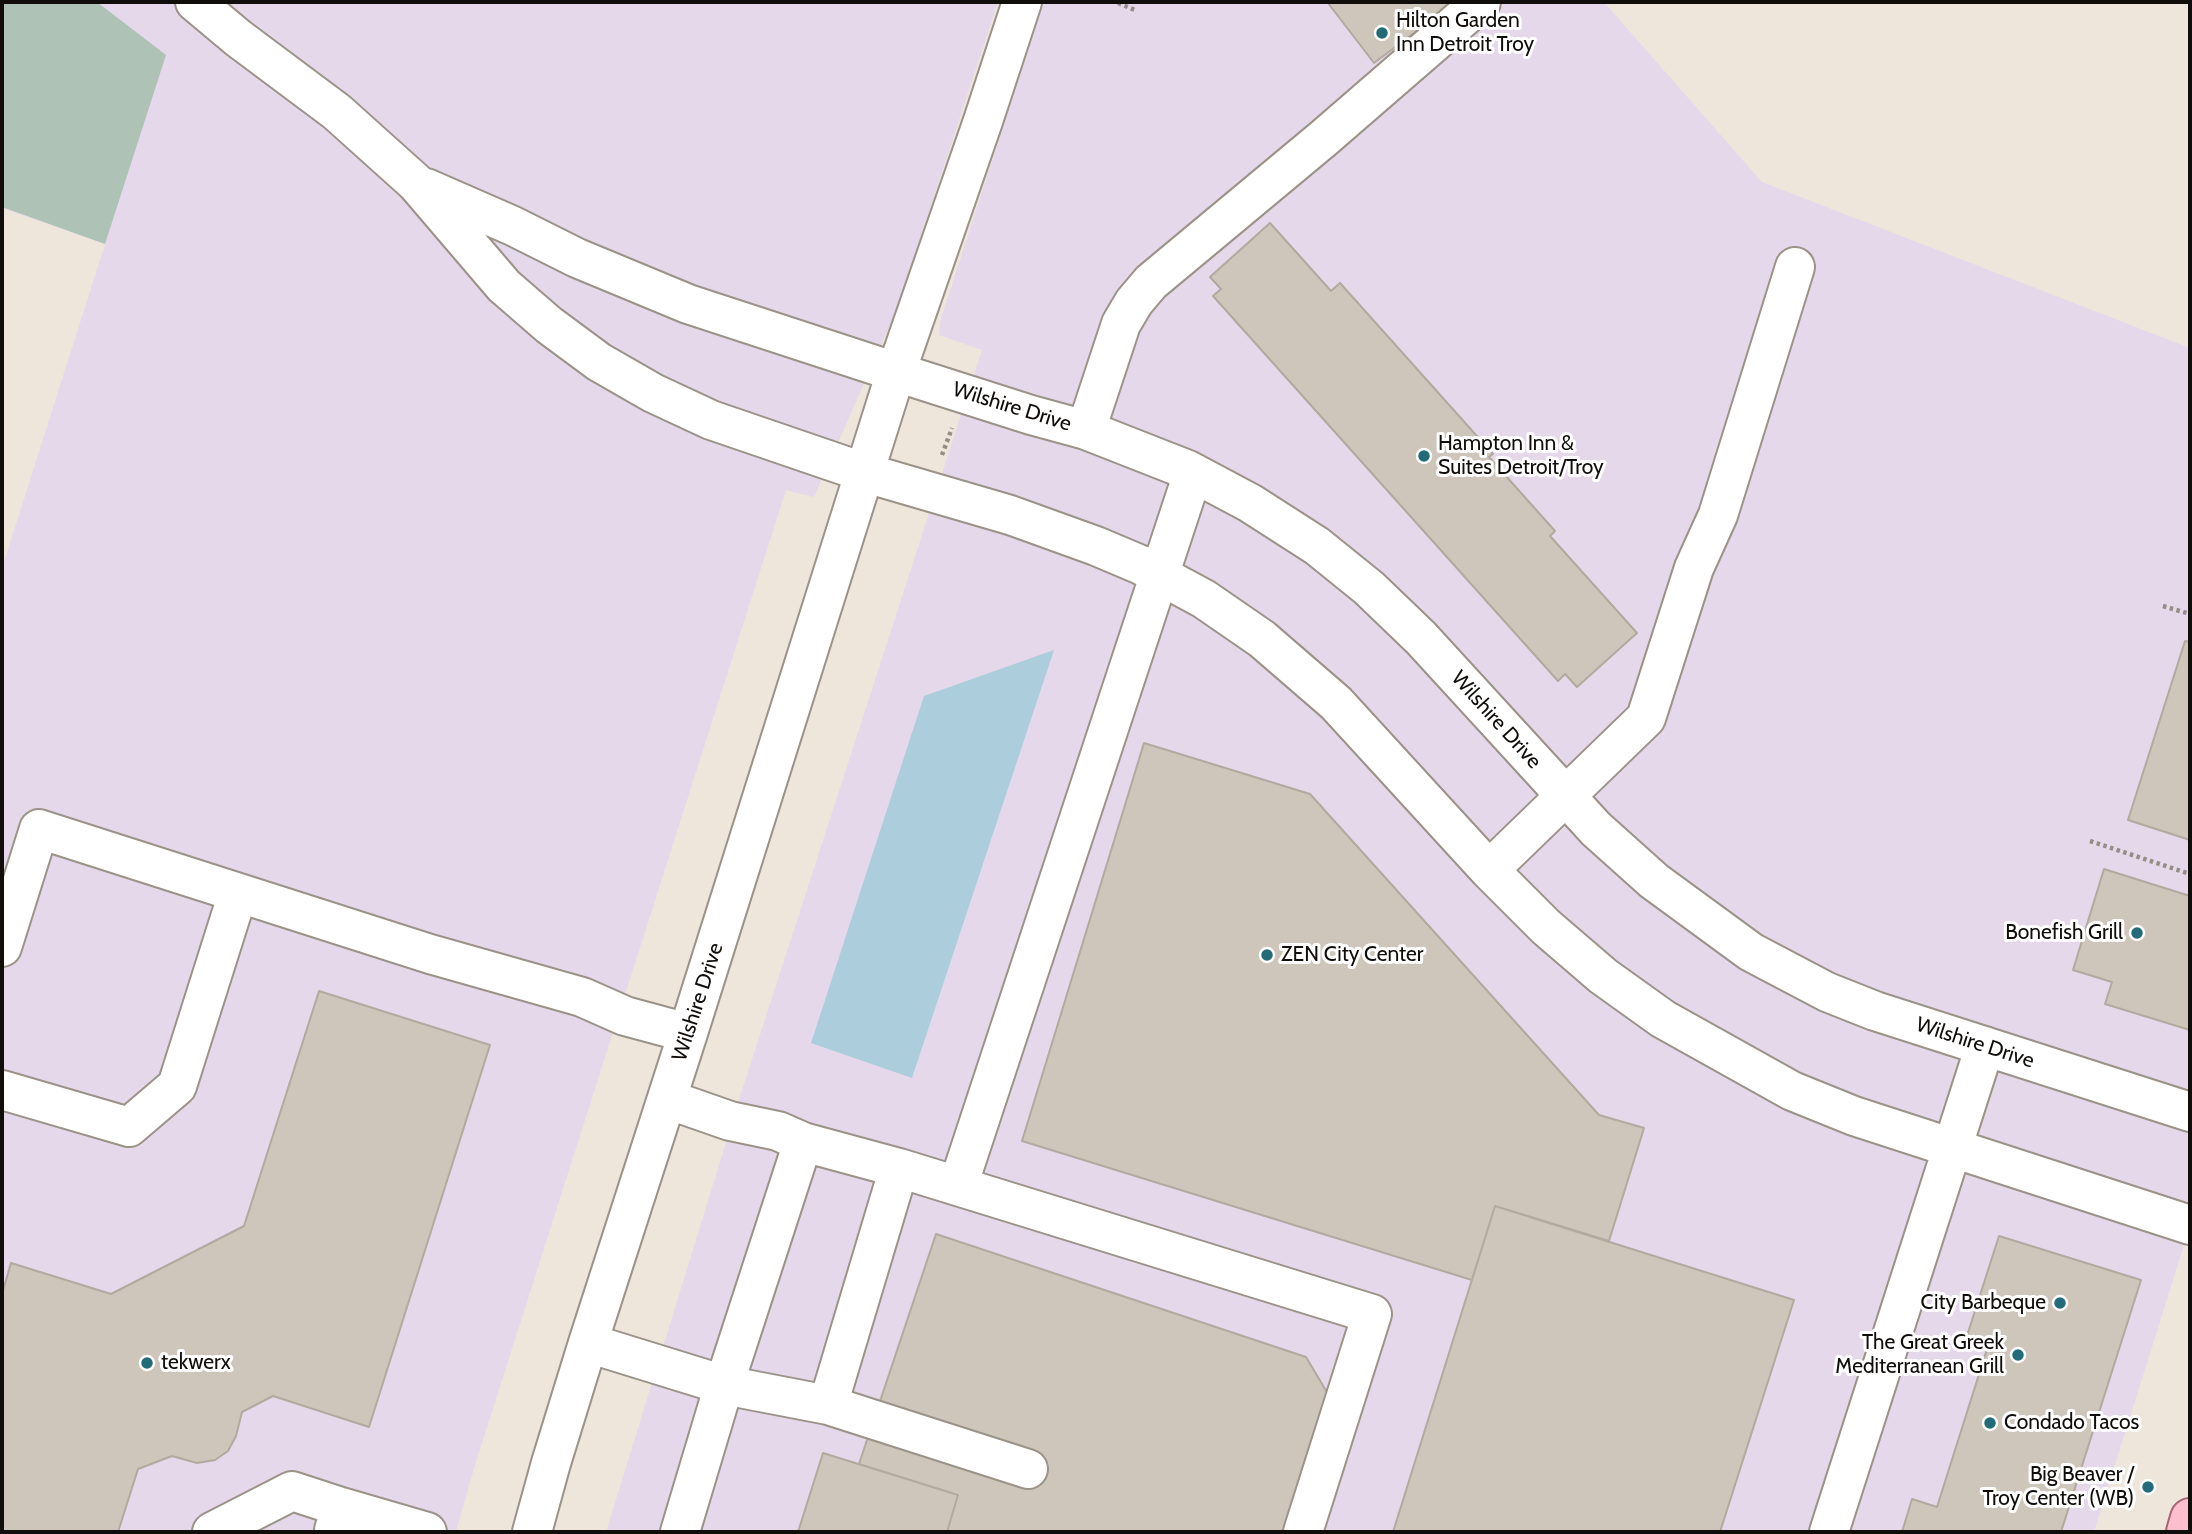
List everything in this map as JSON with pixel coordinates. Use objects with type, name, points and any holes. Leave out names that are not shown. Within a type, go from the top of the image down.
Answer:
[{"type":"main road","points":[[2186,1532],[2190,1518]]},
{"type":"street","points":[[195,2],[238,38],[337,112],[416,183],[504,286],[599,362],[653,393],[711,420],[866,473],[1010,515],[1096,546],[1204,599],[1262,639],[1336,703],[1489,870],[1546,927],[1593,968],[1663,1019],[1791,1091],[1854,1116],[2190,1225]]},
{"type":"street","points":[[416,183],[577,258],[688,304],[896,372],[984,121],[1022,2]]},
{"type":"street","points":[[1086,430],[1121,324],[1134,302],[1151,282],[1315,146],[1481,2]]},
{"type":"street","points":[[1489,870],[1646,718],[1694,568],[1718,514],[1795,267]]},
{"type":"street","name":"Wilshire Drive","points":[[532,1532],[588,1343],[896,372],[1086,430],[1194,473],[1250,503],[1317,546],[1369,588],[1421,638],[1596,830],[1654,880],[1751,951],[1839,997],[1875,1011],[2190,1112]]},
{"type":"street","points":[[958,1186],[1194,473]]},
{"type":"street","points":[[2,947],[39,830],[430,954],[582,998],[625,1016],[688,1032]]},
{"type":"street","points":[[2,1090],[129,1127],[177,1086],[238,893]]},
{"type":"street","points":[[1829,1532],[1985,1046]]},
{"type":"street","points":[[667,1099],[730,1121],[778,1131],[803,1142],[958,1186],[1372,1314],[1303,1532]]},
{"type":"street","points":[[680,1532],[724,1385],[803,1142]]},
{"type":"street","points":[[828,1405],[898,1168]]},
{"type":"street","points":[[588,1343],[724,1385],[828,1405],[1028,1469]]},
{"type":"street","points":[[212,1532],[292,1491],[338,1520],[427,1532]]},
{"type":"path","points":[[1118,3],[1135,10]]},
{"type":"path","points":[[940,461],[956,417]]},
{"type":"path","points":[[2163,606],[2190,614]]},
{"type":"path","points":[[2090,841],[2190,874]]},
{"type":"shaded area","points":[[2,2],[998,2],[897,309],[814,497],[786,490],[475,1465],[456,1532],[2,1532],[2,568],[105,244],[2,208]]},
{"type":"shaded area","points":[[1044,2],[1604,2],[1762,182],[2190,348],[2190,1226],[2094,1532],[606,1532],[743,1087],[982,350],[939,335],[940,321]]},
{"type":"green space","points":[[2,2],[97,2],[166,55],[105,244],[2,207]]},
{"type":"water","points":[[1054,650],[912,1078],[811,1043],[924,696]]},
{"type":"building","name":"Hilton Garden Inn Detroit Troy","points":[[1455,2],[1374,63],[1328,3]]},
{"type":"building","name":"Hampton Inn & Suites Detroit/Troy","points":[[1270,223],[1331,291],[1340,283],[1493,454],[1489,457],[1555,531],[1550,536],[1637,633],[1577,687],[1565,674],[1558,681],[1213,296],[1221,289],[1210,277]]},
{"type":"building","points":[[2185,641],[2190,642],[2190,840],[2128,820]]},
{"type":"building","name":"ZEN City Center","points":[[1144,743],[1310,794],[1599,1115],[1644,1128],[1609,1241],[1495,1206],[1472,1280],[1022,1141]]},
{"type":"building","name":"Bonefish Grill","points":[[2104,869],[2190,896],[2190,1030],[2105,1004],[2112,982],[2073,970]]},
{"type":"building","points":[[319,991],[490,1045],[369,1427],[273,1396],[242,1412],[236,1436],[228,1451],[215,1460],[197,1463],[172,1456],[138,1469],[118,1532],[2,1532],[2,1294],[11,1263],[111,1294],[244,1226]]},
{"type":"building","points":[[1495,1206],[1794,1300],[1720,1532],[1393,1532]]},
{"type":"building","points":[[936,1234],[1306,1357],[1328,1394],[1283,1532],[947,1532],[958,1495],[859,1464]]},
{"type":"building","points":[[1999,1236],[2141,1280],[2061,1532],[1902,1532],[1912,1499],[1937,1507],[1987,1349],[1965,1342]]},
{"type":"building","points":[[823,1453],[958,1495],[947,1532],[798,1532]]},
{"type":"place","name":"Hilton Garden Inn Detroit Troy","points":[[1382,33]]},
{"type":"place","name":"Hampton Inn & Suites Detroit/Troy","points":[[1424,456]]},
{"type":"place","name":"Bonefish Grill","points":[[2137,933]]},
{"type":"place","name":"ZEN City Center","points":[[1267,955]]},
{"type":"place","name":"City Barbeque","points":[[2060,1303]]},
{"type":"place","name":"The Great Greek Mediterranean Grill","points":[[2018,1355]]},
{"type":"place","name":"tekwerx","points":[[147,1363]]},
{"type":"place","name":"Condado Tacos","points":[[1990,1423]]},
{"type":"place","name":"Big Beaver / Troy Center (WB)","points":[[2148,1487]]}]
